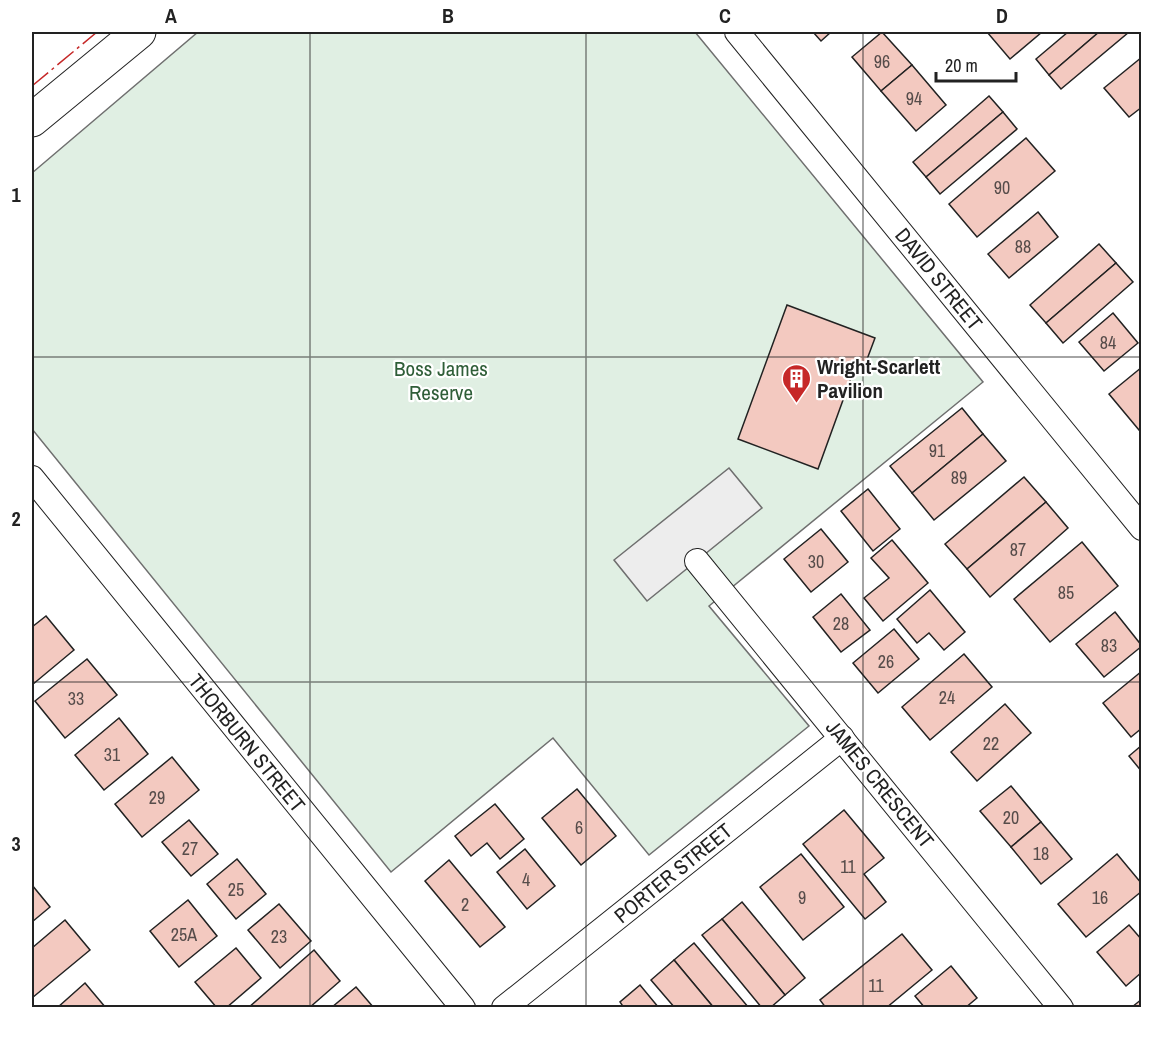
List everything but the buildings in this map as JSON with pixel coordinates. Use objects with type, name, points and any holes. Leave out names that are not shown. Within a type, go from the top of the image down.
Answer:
[{"type":"main road","points":[[32,120],[139,32]]},
{"type":"street","name":"DAVID STREET","points":[[737,32],[1142,528]]},
{"type":"street","name":"THORBURN STREET","points":[[32,478],[463,1008]]},
{"type":"street","name":"JAMES CRESCENT","points":[[697,561],[1061,1008]]},
{"type":"street","name":"PORTER STREET","points":[[504,1008],[842,738]]},
{"type":"green space","name":"Boss James Reserve","points":[[198,32],[695,32],[983,382],[709,606],[809,726],[649,855],[553,738],[391,872],[32,429],[32,173]]},
{"type":"shaded area","points":[[729,468],[762,508],[647,601],[614,560]]},
{"type":"power","points":[[32,86],[97,32]]},
{"type":"place","name":"Wright-Scarlett Pavilion","points":[[796,404]]}]
